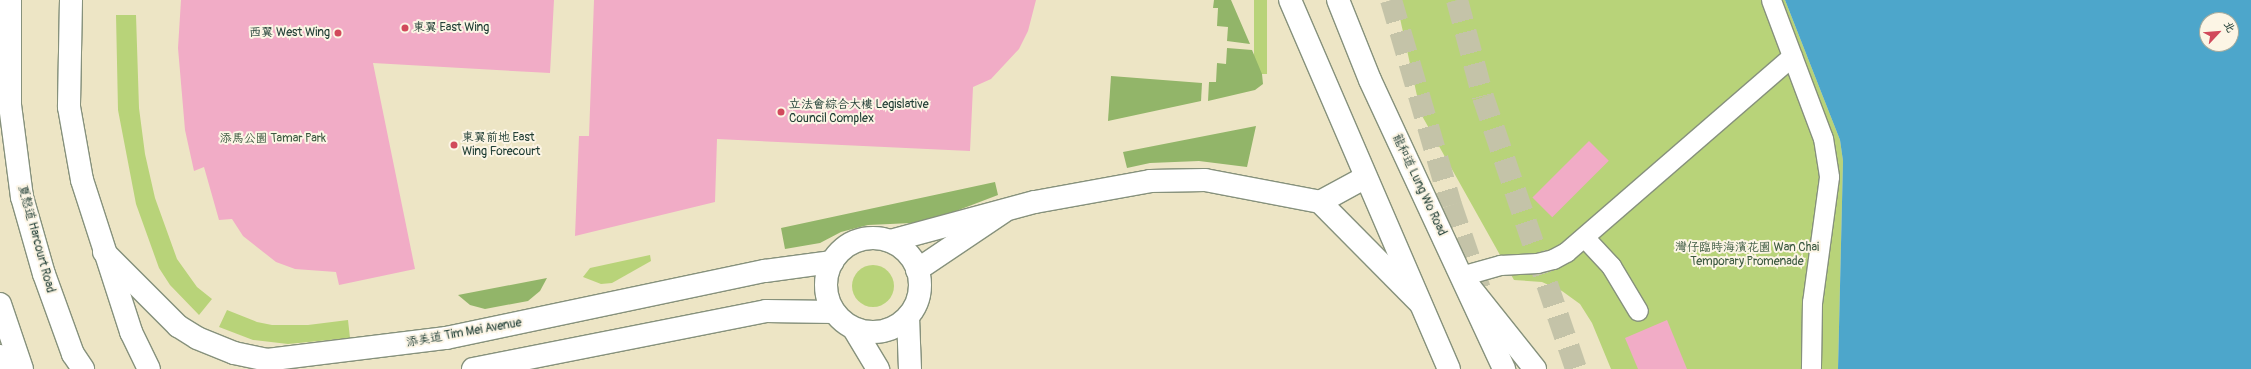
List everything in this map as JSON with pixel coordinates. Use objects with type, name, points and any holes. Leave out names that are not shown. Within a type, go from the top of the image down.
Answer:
[{"type":"main road","name":"夏慤道 Harcourt Road","points":[[10,0],[10,105],[22,197],[44,274],[77,365]]},
{"type":"main road","points":[[71,0],[69,107],[82,180],[131,332],[149,369]]},
{"type":"main road","points":[[70,27],[77,0]]},
{"type":"main road","points":[[1290,0],[1364,178],[1449,369]]},
{"type":"main road","name":"龍和道 Lung Wo Road","points":[[1338,0],[1370,80],[1504,369]]},
{"type":"main road","points":[[1320,202],[1364,178]]},
{"type":"main road","points":[[890,241],[1006,210],[1150,181],[1197,180],[1320,202],[1420,302]]},
{"type":"main road","points":[[917,270],[1006,210]]},
{"type":"main road","points":[[876,238],[890,241],[906,253],[917,270],[919,295],[908,317],[896,326],[883,331],[854,328],[843,322],[834,312],[826,287],[832,262],[850,244],[863,239],[876,238]]},
{"type":"main road","name":"添美道 Tim Mei Avenue","points":[[104,252],[178,326],[197,338],[260,364],[446,338],[765,271],[832,262]]},
{"type":"main road","points":[[1461,276],[1535,369]]},
{"type":"main road","points":[[0,304],[22,369]]},
{"type":"main road","points":[[473,369],[766,311],[834,312]]},
{"type":"main road","points":[[908,317],[910,369]]},
{"type":"main road","points":[[854,328],[878,369]]},
{"type":"main road","points":[[0,356],[11,369]]},
{"type":"street","points":[[1771,0],[1823,138],[1829,176],[1812,302],[1811,369]]},
{"type":"street","points":[[1461,276],[1500,265],[1537,263],[1553,259],[1584,237],[1792,56]]},
{"type":"street","points":[[1584,237],[1611,266],[1638,311]]},
{"type":"green space","points":[[1214,0],[1231,0],[1250,44],[1227,41],[1228,27],[1217,26],[1218,8],[1213,8]]},
{"type":"green space","points":[[1254,0],[1267,0],[1267,74],[1254,74]]},
{"type":"green space","name":"灣仔臨時海濱花園 Wan Chai Temporary Promenade","points":[[1396,0],[1785,0],[1840,140],[1843,161],[1838,369],[1611,369],[1592,323],[1580,304],[1562,291],[1542,282],[1514,280],[1421,114]]},
{"type":"green space","points":[[116,15],[136,15],[139,108],[145,154],[155,198],[177,259],[197,287],[212,299],[199,315],[170,285],[159,268],[136,204],[118,110]]},
{"type":"green space","points":[[1227,48],[1252,50],[1262,74],[1263,84],[1255,90],[1208,101],[1209,82],[1216,82],[1217,63],[1226,64]]},
{"type":"green space","points":[[1111,76],[1202,83],[1201,101],[1108,121]]},
{"type":"green space","points":[[1256,126],[1247,167],[1199,161],[1150,163],[1127,168],[1123,152]]},
{"type":"green space","points":[[995,182],[998,195],[943,216],[912,223],[868,225],[841,232],[820,243],[785,249],[781,228]]},
{"type":"green space","points":[[650,255],[651,261],[612,283],[601,284],[583,277],[590,268]]},
{"type":"green space","points":[[869,265],[877,265],[885,268],[891,274],[894,286],[891,298],[885,304],[877,307],[869,307],[861,304],[855,298],[852,290],[852,282],[855,274],[861,268]]},
{"type":"green space","points":[[547,278],[540,291],[528,301],[485,309],[470,305],[458,295]]},
{"type":"green space","points":[[227,310],[257,322],[272,325],[308,325],[348,320],[350,338],[288,344],[253,340],[219,327]]},
{"type":"water","points":[[1785,0],[2251,0],[2251,369],[1838,369],[1843,161],[1840,140]]},
{"type":"building","points":[[181,0],[554,0],[550,73],[373,63],[415,269],[339,285],[336,272],[295,269],[276,262],[243,236],[232,219],[219,220],[204,167],[194,171],[185,130],[178,48]]},
{"type":"building","name":"立法會綜合大樓 Legislative Council Complex","points":[[594,0],[1036,0],[1028,31],[1019,49],[991,79],[973,87],[970,151],[717,139],[715,202],[575,236],[579,136],[589,136]]},
{"type":"building","points":[[1589,141],[1609,161],[1552,217],[1532,198]]},
{"type":"building","points":[[1667,320],[1687,369],[1638,369],[1625,338]]},
{"type":"tunnel","points":[[1391,0],[1451,205],[1481,292]]},
{"type":"tunnel","points":[[1457,0],[1483,97],[1576,369]]},
{"type":"place","name":"東翼 East Wing","points":[[405,28]]},
{"type":"place","name":"西翼 West Wing","points":[[338,33]]},
{"type":"place","name":"立法會綜合大樓 Legislative Council Complex","points":[[781,112]]},
{"type":"place","name":"東翼前地 East Wing Forecourt","points":[[454,145]]},
{"type":"park label","name":"添馬公園 Tamar Park","points":[[273,139]]}]
